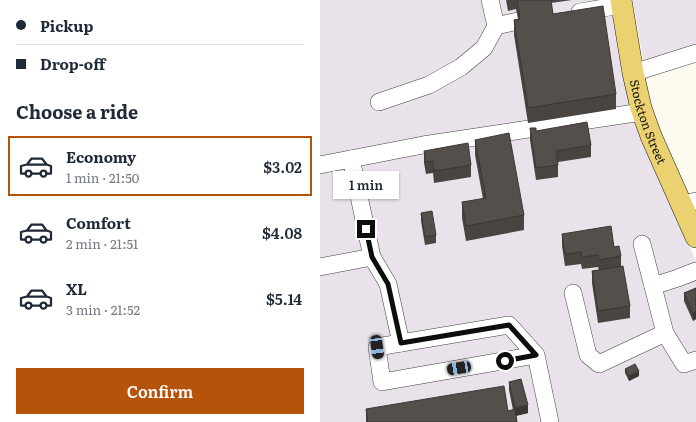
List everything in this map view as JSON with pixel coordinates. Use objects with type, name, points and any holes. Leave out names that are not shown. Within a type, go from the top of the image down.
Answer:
[{"type":"main road","name":"Stockton Street","points":[[621,2],[633,73],[642,112],[651,136],[689,203],[696,237]]},
{"type":"street","points":[[380,102],[429,85],[461,67],[484,48],[496,26],[490,0]]},
{"type":"street","points":[[566,14],[621,2]]},
{"type":"street","points":[[496,26],[518,22]]},
{"type":"street","points":[[633,73],[696,53]]},
{"type":"street","points":[[320,164],[424,145],[642,112]]},
{"type":"street","points":[[351,159],[372,257],[388,284],[401,343]]},
{"type":"street","points":[[642,244],[665,333],[684,364],[696,360]]},
{"type":"street","points":[[320,266],[372,257]]},
{"type":"street","points":[[653,286],[696,271]]},
{"type":"street","points":[[574,293],[588,355],[599,364],[665,333]]},
{"type":"street","points":[[536,355],[382,382],[377,347],[509,325],[536,355],[550,422]]},
{"type":"shaded area","points":[[320,0],[611,0],[638,123],[670,204],[696,261],[696,422],[320,422]]},
{"type":"shaded area","points":[[633,0],[696,0],[696,50],[644,65]]},
{"type":"building","points":[[517,0],[551,0],[553,14],[603,6],[616,94],[528,108],[514,20],[520,19]]},
{"type":"building","points":[[587,122],[591,145],[556,151],[558,165],[536,168],[530,128],[536,128],[536,131]]},
{"type":"building","points":[[509,133],[524,215],[466,226],[462,202],[486,198],[475,140]]},
{"type":"building","points":[[468,143],[471,165],[434,171],[433,161],[426,162],[424,151]]},
{"type":"building","points":[[432,211],[436,235],[425,237],[421,213]]},
{"type":"building","points":[[611,226],[614,247],[619,246],[621,256],[599,260],[598,255],[582,257],[581,252],[565,254],[562,234]]},
{"type":"building","points":[[623,266],[630,306],[598,311],[592,271]]},
{"type":"building","points":[[696,288],[696,311],[693,313],[684,293]]},
{"type":"building","points":[[635,364],[639,371],[629,376],[625,369]]},
{"type":"building","points":[[521,379],[528,405],[515,408],[509,382]]},
{"type":"building","points":[[504,386],[508,411],[515,409],[517,422],[368,422],[366,409]]},
{"type":"route","points":[[366,229],[372,257],[388,284],[401,343],[509,325],[536,355],[505,361]]}]
